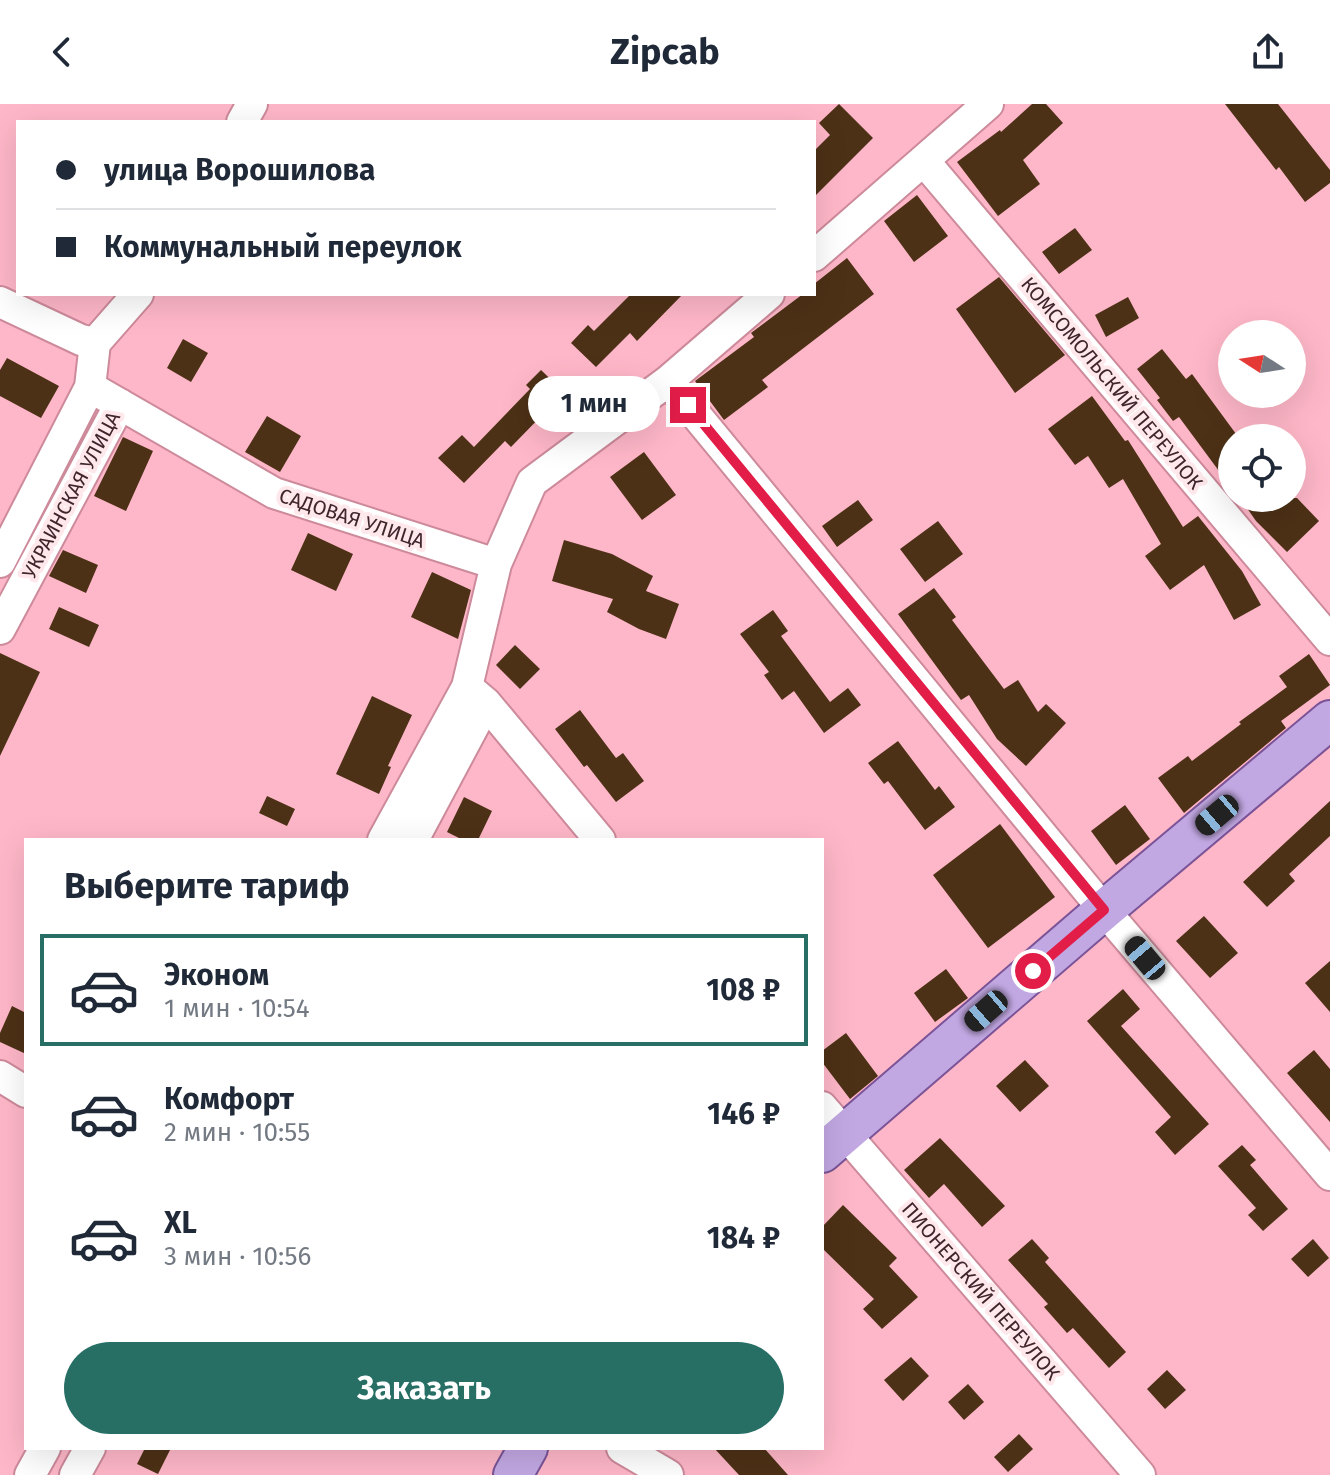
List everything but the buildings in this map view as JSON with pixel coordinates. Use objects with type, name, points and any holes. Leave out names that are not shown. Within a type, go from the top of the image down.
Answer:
[{"type":"main road","points":[[829,1131],[1104,910],[1330,720]]},
{"type":"main road","points":[[513,1475],[527,1450]]},
{"type":"street","points":[[816,254],[988,104]]},
{"type":"street","name":"КОМСОМОЛЬСКИЙ ПЕРЕУЛОК","points":[[924,161],[1330,640]]},
{"type":"street","points":[[0,302],[81,340],[95,343],[136,296]]},
{"type":"street","points":[[414,838],[476,695],[496,564],[532,482],[668,381],[767,296]]},
{"type":"street","name":"УКРАИНСКАЯ УЛИЦА","points":[[0,562],[90,387],[95,343]]},
{"type":"street","points":[[668,381],[1104,910],[1330,1175]]},
{"type":"street","name":"САДОВАЯ УЛИЦА","points":[[90,387],[274,493],[496,564]]},
{"type":"street","name":"УКРАИНСКАЯ УЛИЦА","points":[[0,629],[120,404]]},
{"type":"street","points":[[384,838],[476,695]]},
{"type":"street","points":[[476,695],[598,838]]},
{"type":"street","points":[[0,1076],[24,1091]]},
{"type":"street","name":"ПИОНЕРСКИЙ ПЕРЕУЛОК","points":[[829,1131],[1140,1475]]},
{"type":"street","points":[[30,1475],[44,1450]]},
{"type":"street","points":[[75,1475],[89,1450]]},
{"type":"street","points":[[625,1450],[668,1475]]},
{"type":"route","points":[[688,405],[1104,910],[1033,971]]}]
